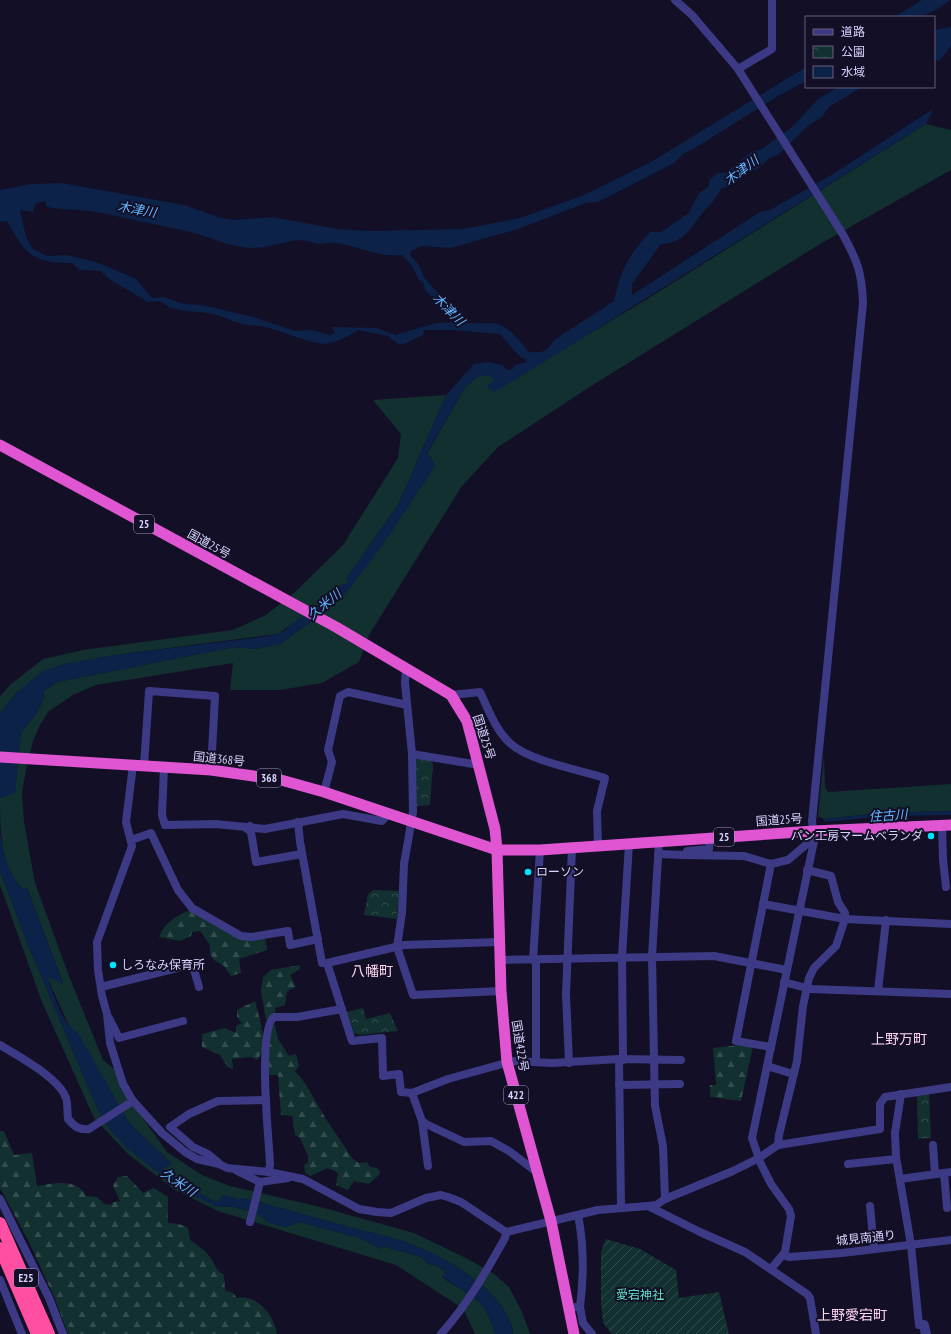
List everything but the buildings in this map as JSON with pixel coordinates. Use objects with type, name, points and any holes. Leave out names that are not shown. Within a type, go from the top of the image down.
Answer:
[{"type":"highway","name":"国道25号","points":[[0,445],[328,622],[452,695],[466,721],[479,765],[493,821],[497,850],[540,850],[710,838],[814,836],[947,825]]},
{"type":"highway","name":"国道368号","points":[[0,757],[211,770],[281,780],[324,792],[497,850]]},
{"type":"highway","name":"国道422号","points":[[497,850],[500,991],[507,1062],[575,1308],[574,1334]]},
{"type":"highway","name":"E25","points":[[0,1223],[29,1285],[49,1334]]},
{"type":"highway","name":"E25","points":[[0,1248],[37,1334]]},
{"type":"highway","points":[[24,1301],[34,1334]]},
{"type":"street","points":[[675,0],[692,15],[740,71],[855,255],[861,271],[863,303],[813,814],[814,836],[752,1138],[771,1184],[789,1209],[790,1223],[783,1255],[771,1269]]},
{"type":"street","points":[[740,71],[772,49],[772,0]]},
{"type":"street","points":[[406,668],[405,683],[412,754],[411,822],[404,864],[402,913],[397,947],[412,995],[500,991]]},
{"type":"street","points":[[211,770],[215,696],[149,691],[138,766],[126,822],[132,846],[130,855],[96,942],[98,970],[102,996],[107,1014],[110,1043],[115,1063],[123,1084],[133,1100],[162,1133],[185,1152],[197,1159],[220,1164]]},
{"type":"street","points":[[324,792],[332,762],[328,750],[340,696],[348,692],[407,705]]},
{"type":"street","points":[[452,695],[480,692],[502,735],[511,745],[528,755],[605,778],[597,811],[598,846]]},
{"type":"street","points":[[412,754],[479,765]]},
{"type":"street","points":[[164,767],[162,815],[165,825],[216,824],[265,829],[343,814],[382,821],[388,814]]},
{"type":"street","points":[[298,822],[302,854],[322,963],[404,945],[499,942]]},
{"type":"street","points":[[946,888],[943,860],[947,825]]},
{"type":"street","points":[[248,828],[256,862],[302,854]]},
{"type":"street","points":[[131,840],[152,833],[178,890],[186,902],[206,917],[241,936],[251,937],[288,931],[290,945],[318,939]]},
{"type":"street","points":[[658,854],[744,856],[771,864],[788,860],[814,836]]},
{"type":"street","points":[[686,855],[686,851],[709,849],[710,838]]},
{"type":"street","points":[[659,842],[652,956],[654,1084],[655,1106],[663,1146],[665,1199]]},
{"type":"street","points":[[621,1208],[620,1085],[622,956],[628,844]]},
{"type":"street","points":[[569,1063],[566,1001],[566,957],[572,848]]},
{"type":"street","points":[[536,1062],[534,959],[540,850]]},
{"type":"street","points":[[771,864],[736,1041],[771,1047]]},
{"type":"street","points":[[778,1145],[797,1060],[806,988],[814,968],[836,946],[845,919],[845,914],[838,902],[831,876],[808,870]]},
{"type":"street","points":[[763,904],[845,919],[951,924]]},
{"type":"street","points":[[878,991],[886,920]]},
{"type":"street","points":[[500,960],[566,957],[714,956],[787,970]]},
{"type":"street","points":[[327,963],[352,1041],[382,1038],[383,1076],[399,1074],[401,1092],[412,1093],[448,1079],[507,1062],[569,1063],[621,1059],[681,1060]]},
{"type":"street","points":[[101,987],[189,965],[193,966],[199,986]]},
{"type":"street","points":[[784,982],[806,988],[951,994]]},
{"type":"street","points":[[269,1172],[270,1164],[264,1054],[267,1025],[274,1017],[297,1016],[342,1009]]},
{"type":"street","points":[[107,1014],[119,1038],[183,1021]]},
{"type":"street","points":[[0,1045],[31,1063],[56,1084],[67,1099],[68,1119],[74,1126],[81,1130],[89,1129],[133,1100]]},
{"type":"street","points":[[767,1066],[793,1074]]},
{"type":"street","points":[[620,1085],[680,1084]]},
{"type":"street","points":[[266,1100],[218,1101],[189,1114],[170,1127],[193,1147],[208,1154],[226,1168],[269,1172],[303,1179],[323,1188],[359,1209],[391,1214],[426,1198],[441,1195],[461,1202],[506,1232],[598,1210],[656,1205],[665,1199],[733,1172],[759,1158],[778,1145],[880,1129],[882,1101],[885,1097],[951,1087]]},
{"type":"street","points":[[412,1093],[422,1121],[428,1166]]},
{"type":"street","points":[[901,1094],[895,1134],[896,1159],[911,1245],[923,1328]]},
{"type":"street","points":[[422,1121],[461,1141],[491,1140],[509,1151],[538,1173]]},
{"type":"street","points":[[933,1145],[943,1173],[947,1208]]},
{"type":"street","points":[[848,1164],[896,1159]]},
{"type":"street","points":[[234,1169],[260,1182],[293,1177]]},
{"type":"street","points":[[900,1179],[943,1173]]},
{"type":"street","points":[[250,1222],[260,1182]]},
{"type":"street","points":[[0,1199],[49,1298],[62,1334]]},
{"type":"street","points":[[648,1206],[700,1232],[745,1252],[807,1294],[810,1298],[816,1334]]},
{"type":"street","points":[[870,1206],[874,1249]]},
{"type":"street","points":[[578,1215],[583,1247],[583,1277],[575,1308],[583,1323],[592,1334]]},
{"type":"street","points":[[441,1334],[487,1270],[505,1238],[506,1232]]},
{"type":"street","name":"城見南通り","points":[[783,1255],[789,1257],[951,1240]]},
{"type":"street","points":[[0,1280],[22,1334]]},
{"type":"green space","points":[[926,124],[951,130],[951,170],[820,244],[588,388],[498,447],[462,486],[369,635],[359,662],[322,683],[280,690],[230,690],[233,663],[96,685],[73,695],[49,711],[40,725],[33,741],[22,793],[24,822],[35,883],[69,976],[103,1060],[114,1069],[127,1096],[167,1152],[202,1175],[230,1186],[324,1208],[414,1233],[468,1259],[494,1274],[509,1287],[522,1312],[530,1334],[513,1334],[509,1319],[501,1305],[489,1292],[475,1279],[459,1268],[427,1251],[391,1237],[352,1228],[244,1198],[238,1199],[223,1195],[218,1202],[211,1200],[161,1169],[172,1164],[130,1124],[70,1028],[47,977],[63,983],[27,888],[23,889],[15,880],[6,859],[1,834],[0,798],[15,792],[21,732],[39,708],[44,691],[57,682],[235,647],[255,649],[280,644],[325,611],[351,587],[432,458],[427,454],[464,389],[477,377],[487,375],[496,379],[487,386],[494,391],[644,301]]},
{"type":"green space","points":[[446,395],[399,503],[346,579],[348,581],[346,585],[344,583],[320,605],[278,634],[115,655],[65,664],[44,671],[16,693],[0,713],[0,696],[11,684],[43,659],[83,650],[233,630],[266,615],[294,593],[343,545],[398,458],[401,434],[373,400]]},
{"type":"green space","points":[[824,754],[825,787],[828,792],[951,784],[951,811],[881,813],[824,819],[818,816]]},
{"type":"green space","points":[[416,757],[431,760],[433,764],[430,805],[417,806]]},
{"type":"green space","points":[[0,871],[28,945],[98,1110],[128,1149],[215,1206],[235,1207],[258,1214],[270,1223],[286,1227],[299,1222],[360,1238],[381,1249],[382,1246],[421,1257],[428,1264],[435,1265],[444,1270],[445,1274],[442,1277],[469,1294],[481,1304],[491,1321],[495,1334],[475,1334],[465,1313],[459,1306],[396,1265],[218,1211],[175,1190],[128,1154],[94,1118],[42,1002],[0,885]]},
{"type":"green space","points":[[373,890],[399,891],[397,919],[364,915],[368,894]]},
{"type":"green space","points":[[190,910],[220,927],[265,938],[267,950],[239,959],[241,973],[231,976],[224,966],[214,960],[210,954],[210,945],[200,931],[192,932],[191,936],[180,941],[159,937],[164,927],[168,923]]},
{"type":"green space","points":[[300,965],[300,969],[290,975],[296,987],[287,991],[285,1005],[275,1008],[275,1014],[266,1020],[261,991],[263,977],[271,970]]},
{"type":"green space","points":[[255,1001],[263,1039],[261,1054],[257,1060],[251,1057],[232,1059],[233,1069],[228,1067],[220,1055],[202,1047],[202,1034],[225,1028],[236,1033],[236,1026],[242,1023],[237,1017],[237,1010]]},
{"type":"green space","points":[[363,1008],[366,1019],[390,1013],[398,1031],[359,1035],[354,1033],[347,1012]]},
{"type":"green space","points":[[271,1025],[275,1025],[278,1039],[289,1056],[296,1054],[299,1066],[295,1071],[305,1083],[326,1119],[353,1159],[359,1163],[367,1162],[370,1167],[377,1168],[380,1171],[380,1174],[369,1184],[354,1181],[348,1190],[336,1185],[338,1173],[328,1168],[310,1176],[305,1173],[304,1165],[308,1162],[308,1156],[300,1138],[295,1135],[292,1116],[281,1115],[278,1075],[269,1075],[268,1055]]},
{"type":"green space","points":[[740,1045],[753,1047],[741,1101],[710,1097],[710,1085],[716,1085],[713,1048]]},
{"type":"green space","points":[[929,1092],[931,1138],[918,1139],[917,1094]]},
{"type":"green space","points":[[0,1131],[4,1131],[14,1155],[32,1153],[37,1186],[58,1183],[71,1184],[82,1190],[86,1196],[97,1197],[104,1204],[111,1205],[113,1202],[120,1201],[113,1186],[118,1177],[127,1176],[143,1193],[154,1188],[168,1197],[168,1223],[179,1224],[188,1228],[190,1240],[205,1251],[216,1268],[224,1275],[225,1290],[233,1293],[237,1298],[252,1299],[264,1308],[272,1320],[277,1334],[68,1334],[55,1299],[29,1242],[0,1188]]},
{"type":"green space","name":"愛宕神社","points":[[606,1239],[640,1249],[676,1270],[679,1298],[719,1292],[729,1334],[612,1334],[603,1323],[601,1302],[601,1252]]},
{"type":"water","points":[[922,0],[950,0],[936,10],[924,15],[896,16]]},
{"type":"water","points":[[951,27],[951,46],[939,61],[935,60],[935,30]]},
{"type":"water","points":[[805,68],[805,82],[778,96],[683,154],[674,163],[598,202],[586,203],[518,229],[451,248],[422,246],[411,251],[410,255],[419,265],[424,277],[437,292],[450,303],[450,307],[461,318],[461,321],[472,323],[490,323],[502,326],[512,333],[529,352],[541,352],[547,349],[554,340],[614,301],[619,280],[626,264],[636,248],[650,232],[661,232],[689,213],[699,193],[708,187],[710,179],[718,173],[725,173],[751,152],[762,149],[792,127],[818,99],[837,88],[860,88],[829,107],[822,117],[808,126],[778,155],[769,158],[759,168],[748,172],[730,186],[721,189],[686,234],[676,241],[661,244],[632,284],[632,295],[760,212],[770,210],[833,174],[933,109],[926,124],[494,392],[487,386],[495,379],[487,375],[477,377],[464,389],[427,453],[436,465],[382,546],[351,587],[325,611],[280,644],[255,649],[235,647],[57,682],[44,691],[39,708],[21,732],[15,793],[0,798],[0,713],[16,693],[43,671],[65,664],[115,655],[262,637],[278,634],[286,630],[291,624],[320,605],[344,583],[346,584],[348,581],[346,579],[399,503],[446,395],[474,364],[489,362],[502,365],[508,370],[513,369],[514,365],[527,362],[524,358],[521,358],[500,334],[453,330],[424,330],[423,335],[404,344],[398,344],[388,336],[358,330],[342,339],[325,344],[309,341],[260,326],[244,325],[220,316],[176,309],[165,305],[161,301],[148,302],[109,279],[101,271],[80,270],[72,263],[48,261],[39,259],[32,255],[25,249],[7,221],[0,222],[0,190],[32,184],[62,183],[184,205],[221,218],[234,220],[272,217],[337,229],[370,231],[463,229],[520,218],[584,195],[651,162]],"holes":[[[45,201],[47,207],[89,211],[114,215],[195,233],[236,246],[254,248],[299,240],[319,244],[343,244],[384,255],[402,255],[412,266],[419,280],[423,283],[425,290],[457,322],[437,323],[395,335],[377,328],[332,327],[335,333],[330,335],[312,330],[295,331],[253,317],[202,305],[184,304],[164,297],[152,298],[136,279],[96,262],[67,255],[47,256],[33,249],[26,237],[20,210],[33,212],[35,204]]]},
{"type":"water","name":"住古川","points":[[951,811],[951,815],[886,816],[824,822],[824,819],[881,813]]},
{"type":"water","name":"久米川","points":[[0,832],[7,863],[18,884],[23,889],[27,888],[63,984],[47,977],[59,1008],[67,1023],[78,1033],[130,1124],[172,1164],[162,1169],[211,1200],[218,1202],[223,1195],[237,1199],[244,1198],[352,1228],[391,1237],[427,1251],[459,1268],[475,1279],[489,1292],[501,1305],[509,1319],[513,1334],[495,1334],[491,1321],[481,1304],[442,1276],[445,1274],[444,1270],[435,1265],[428,1264],[421,1257],[383,1246],[381,1249],[360,1238],[299,1222],[286,1227],[270,1223],[258,1214],[235,1207],[215,1206],[176,1187],[128,1149],[109,1129],[98,1110],[28,945],[0,871]]},
{"type":"place","name":"パン工房マームベランダ","points":[[931,836]]},
{"type":"place","name":"ローソン","points":[[528,872]]},
{"type":"place","name":"しろなみ保育所","points":[[113,965]]},
{"type":"district","name":"八幡町","points":[[372,971]]},
{"type":"district","name":"上野万町","points":[[899,1039]]},
{"type":"district","name":"上野愛宕町","points":[[852,1315]]},
{"type":"water label","name":"木津川","points":[[741,170]]},
{"type":"water label","name":"木津川","points":[[137,209]]},
{"type":"water label","name":"木津川","points":[[449,309]]}]
